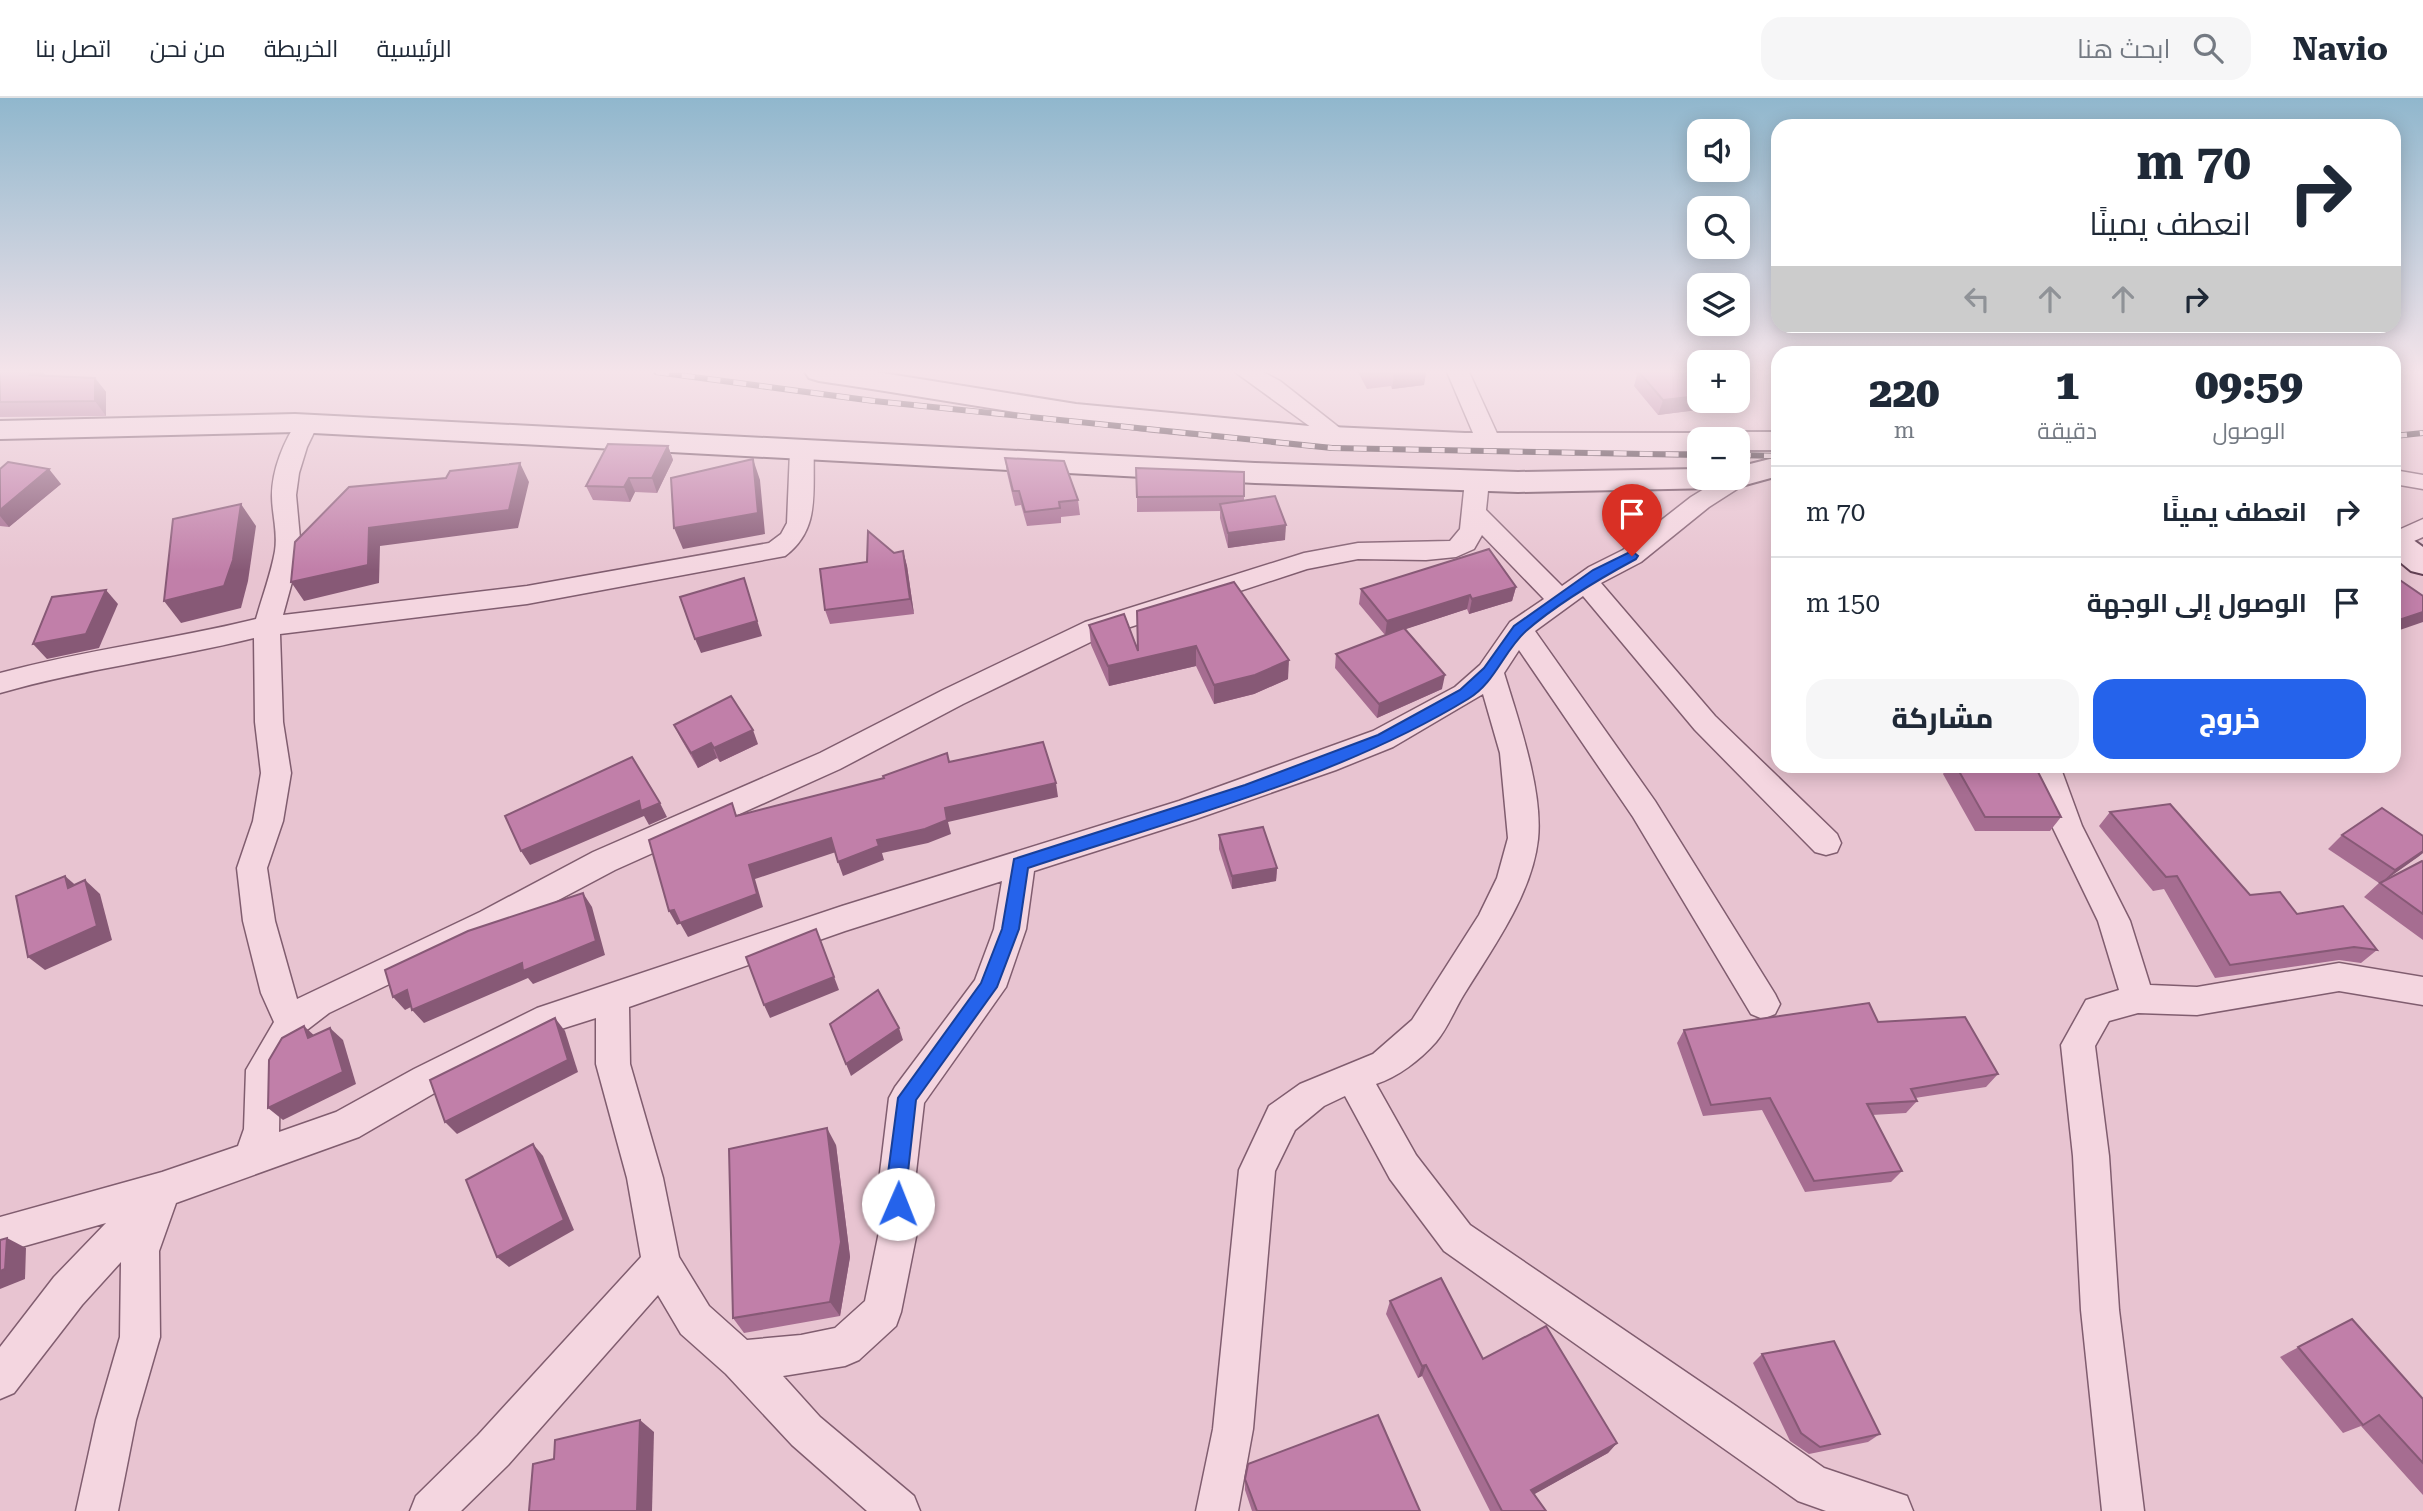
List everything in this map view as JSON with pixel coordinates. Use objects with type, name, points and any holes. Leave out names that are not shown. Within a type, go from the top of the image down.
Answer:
[{"type":"street","points":[[291,1023],[278,993],[259,921],[252,868],[268,821],[276,773],[269,722],[267,626],[288,549],[284,495],[287,473],[300,438]]},
{"type":"street","points":[[563,438],[1477,481],[1687,478]]},
{"type":"street","points":[[1411,438],[1687,442]]},
{"type":"street","points":[[1750,441],[1771,440]]},
{"type":"street","points":[[0,683],[60,666],[179,647],[267,626],[527,595],[776,550],[790,539],[799,523],[802,451]]},
{"type":"street","points":[[1750,473],[1771,468]]},
{"type":"street","points":[[2401,478],[2423,482]]},
{"type":"street","points":[[251,1160],[262,1129],[263,1070],[291,1023],[317,1003],[491,921],[604,861],[830,761],[953,697],[1094,629],[1304,561],[1358,551],[1426,552],[1457,548],[1470,536],[1477,481]]},
{"type":"street","points":[[0,1234],[162,1190],[346,1125],[426,1080],[549,1018],[612,999],[842,919],[1250,789],[1383,739],[1457,699],[1490,671],[1519,629],[1559,599],[1632,556],[1715,490]]},
{"type":"street","points":[[1475,513],[1559,599]]},
{"type":"street","points":[[2401,538],[2423,527]]},
{"type":"street","points":[[2401,547],[2423,563]]},
{"type":"street","points":[[1586,582],[1705,723],[1826,843]]},
{"type":"street","points":[[1519,629],[1644,809],[1763,1004]]},
{"type":"street","points":[[1217,1511],[1233,1429],[1257,1170],[1283,1118],[1312,1095],[1384,1066],[1424,1031],[1490,924],[1513,878],[1523,838],[1521,806],[1514,753],[1490,671]]},
{"type":"street","points":[[2047,773],[2074,843],[2114,923],[2138,999]]},
{"type":"street","points":[[740,1360],[802,1355],[845,1346],[882,1312],[899,1227],[897,1181],[907,1098],[989,987],[1010,929],[1020,863]]},
{"type":"street","points":[[2123,1511],[2100,1310],[2091,1156],[2078,1045],[2098,1010],[2138,999],[2197,1001],[2339,977],[2423,991]]},
{"type":"street","points":[[612,999],[613,1064],[645,1178],[661,1263],[695,1320],[740,1360],[806,1431],[899,1511]]},
{"type":"street","points":[[1353,1077],[1403,1167],[1457,1238],[1722,1420],[1813,1486],[1892,1511]]},
{"type":"street","points":[[0,1379],[68,1291],[162,1190]]},
{"type":"street","points":[[97,1511],[116,1420],[140,1337],[140,1251],[162,1190]]},
{"type":"street","points":[[431,1511],[493,1450],[661,1263]]},
{"type":"building","points":[[608,444],[668,446],[652,478],[629,478],[624,487],[586,486]]},
{"type":"building","points":[[1005,458],[1064,461],[1078,500],[1059,502],[1060,508],[1025,512],[1019,491],[1013,491]]},
{"type":"building","points":[[753,459],[758,513],[674,528],[671,478]]},
{"type":"building","points":[[8,462],[49,469],[0,510],[0,469]]},
{"type":"building","points":[[520,463],[509,510],[369,528],[368,565],[291,582],[295,542],[349,487],[446,478],[450,471]]},
{"type":"building","points":[[1136,468],[1244,472],[1244,496],[1137,497]]},
{"type":"building","points":[[1275,496],[1286,525],[1228,533],[1220,504]]},
{"type":"building","points":[[241,504],[233,560],[224,586],[164,601],[173,519]]},
{"type":"building","points":[[868,531],[894,553],[903,551],[910,599],[825,610],[820,569],[867,562]]},
{"type":"building","points":[[1489,549],[1516,587],[1472,599],[1470,595],[1387,621],[1361,589]]},
{"type":"building","points":[[744,578],[757,621],[695,639],[680,597]]},
{"type":"building","points":[[2401,581],[2423,596],[2423,612],[2401,619]]},
{"type":"building","points":[[1234,582],[1289,660],[1255,675],[1214,685],[1196,646],[1108,666],[1089,625],[1124,614],[1138,651],[1137,611]]},
{"type":"building","points":[[106,590],[86,634],[33,644],[52,597]]},
{"type":"building","points":[[1404,628],[1445,675],[1379,704],[1336,654]]},
{"type":"building","points":[[731,696],[753,730],[714,748],[711,743],[691,753],[674,725]]},
{"type":"building","points":[[1043,742],[1056,783],[945,808],[947,820],[925,829],[877,840],[879,846],[838,862],[831,838],[749,865],[757,894],[680,923],[674,910],[669,911],[649,840],[732,803],[736,816],[884,778],[883,776],[947,753],[949,762]]},
{"type":"building","points":[[632,757],[660,803],[641,811],[639,801],[521,851],[505,816]]},
{"type":"building","points":[[1960,773],[2039,773],[2061,817],[1985,817]]},
{"type":"building","points":[[2170,804],[2250,895],[2280,892],[2297,914],[2343,906],[2377,950],[2354,947],[2230,965],[2177,876],[2166,877],[2110,812]]},
{"type":"building","points":[[2382,808],[2423,836],[2423,851],[2395,870],[2342,835]]},
{"type":"building","points":[[1263,827],[1277,868],[1232,876],[1219,835]]},
{"type":"building","points":[[2423,862],[2423,914],[2380,883]]},
{"type":"building","points":[[65,876],[68,888],[85,880],[97,926],[28,957],[16,896]]},
{"type":"building","points":[[583,893],[596,941],[523,971],[522,963],[412,1010],[407,990],[393,997],[385,970],[468,931]]},
{"type":"building","points":[[816,929],[834,977],[764,1005],[746,957]]},
{"type":"building","points":[[878,990],[899,1028],[846,1064],[830,1024]]},
{"type":"building","points":[[1869,1003],[1878,1022],[1965,1017],[1998,1074],[1911,1089],[1917,1101],[1867,1104],[1902,1171],[1814,1181],[1770,1098],[1711,1105],[1684,1030]]},
{"type":"building","points":[[555,1018],[568,1060],[445,1122],[430,1080]]},
{"type":"building","points":[[304,1026],[308,1038],[330,1028],[343,1072],[268,1108],[269,1060],[282,1038]]},
{"type":"building","points":[[827,1128],[841,1242],[830,1302],[733,1318],[729,1149]]},
{"type":"building","points":[[533,1144],[564,1220],[497,1257],[466,1180]]},
{"type":"building","points":[[7,1238],[5,1269],[0,1271],[0,1240]]},
{"type":"building","points":[[1441,1278],[1483,1359],[1546,1326],[1617,1443],[1531,1490],[1546,1511],[1502,1511],[1426,1365],[1422,1366],[1390,1301]]},
{"type":"building","points":[[2352,1319],[2423,1399],[2423,1463],[2379,1415],[2363,1425],[2298,1347]]},
{"type":"building","points":[[1834,1341],[1880,1434],[1820,1447],[1801,1433],[1762,1354]]},
{"type":"building","points":[[1378,1415],[1420,1511],[1257,1511],[1245,1479],[1248,1464]]},
{"type":"building","points":[[640,1420],[637,1511],[529,1511],[533,1464],[554,1459],[555,1440]]},
{"type":"railway","points":[[1234,438],[1332,448],[1687,455]]},
{"type":"railway","points":[[1750,455],[1771,456]]},
{"type":"route","points":[[898,1204],[897,1181],[907,1098],[989,987],[1010,929],[1020,863],[1185,811],[1326,762],[1383,739],[1439,711],[1465,694],[1490,671],[1519,629],[1598,573],[1632,556]]}]
